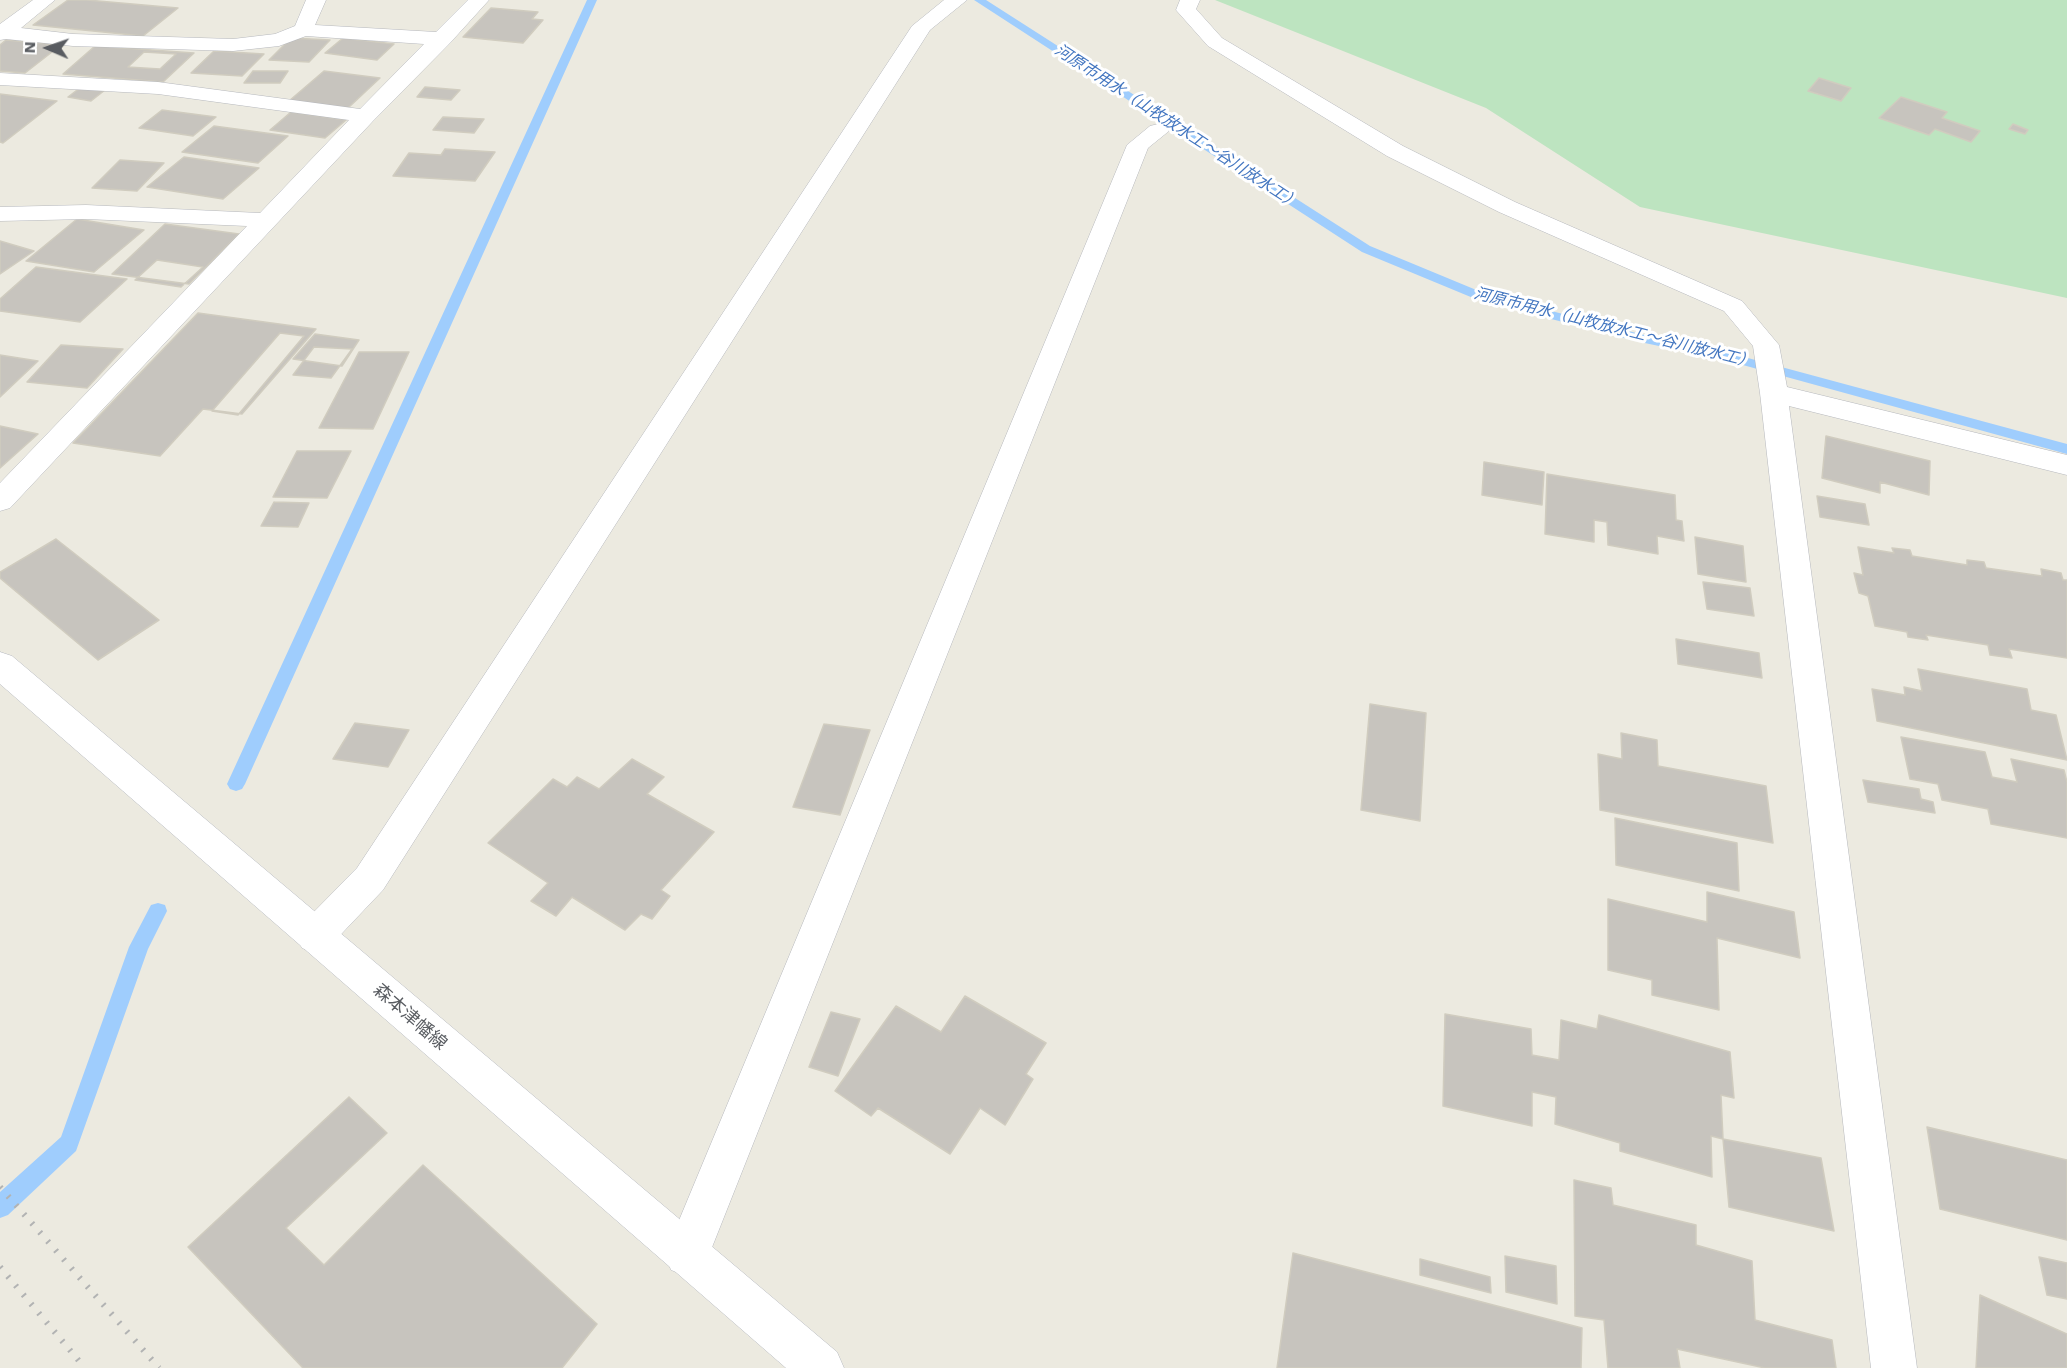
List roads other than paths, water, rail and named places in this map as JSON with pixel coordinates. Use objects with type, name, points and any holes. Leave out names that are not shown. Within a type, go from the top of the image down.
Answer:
[{"type":"street","points":[[1,33],[45,0]]},
{"type":"street","points":[[303,30],[316,0]]},
{"type":"street","points":[[0,501],[365,116],[479,0]]},
{"type":"street","points":[[315,936],[370,879],[922,26],[957,0]]},
{"type":"street","points":[[1190,0],[1186,10],[1215,42],[1395,151],[1507,207],[1733,306],[1766,345],[1894,1368]]},
{"type":"street","points":[[1,33],[73,40],[233,45],[279,40],[303,30],[443,39]]},
{"type":"street","points":[[0,79],[158,88],[365,116]]},
{"type":"street","points":[[687,1254],[1138,145],[1158,131]]},
{"type":"street","points":[[0,214],[86,212],[266,220]]},
{"type":"street","points":[[1771,376],[2067,465]]},
{"type":"street","name":"森本津幡線","points":[[0,665],[821,1368]]},
{"type":"waterway","points":[[236,784],[592,0]]},
{"type":"waterway","name":"河原市用水（山牧放水工～谷川放水工）","points":[[979,0],[1366,249],[1482,297],[1640,338],[1722,355],[2067,449]]},
{"type":"waterway","points":[[0,1207],[69,1144],[139,947],[158,911]]},
{"type":"railway","points":[[0,1187],[159,1368]]},
{"type":"railway","points":[[0,1267],[85,1368]]}]
